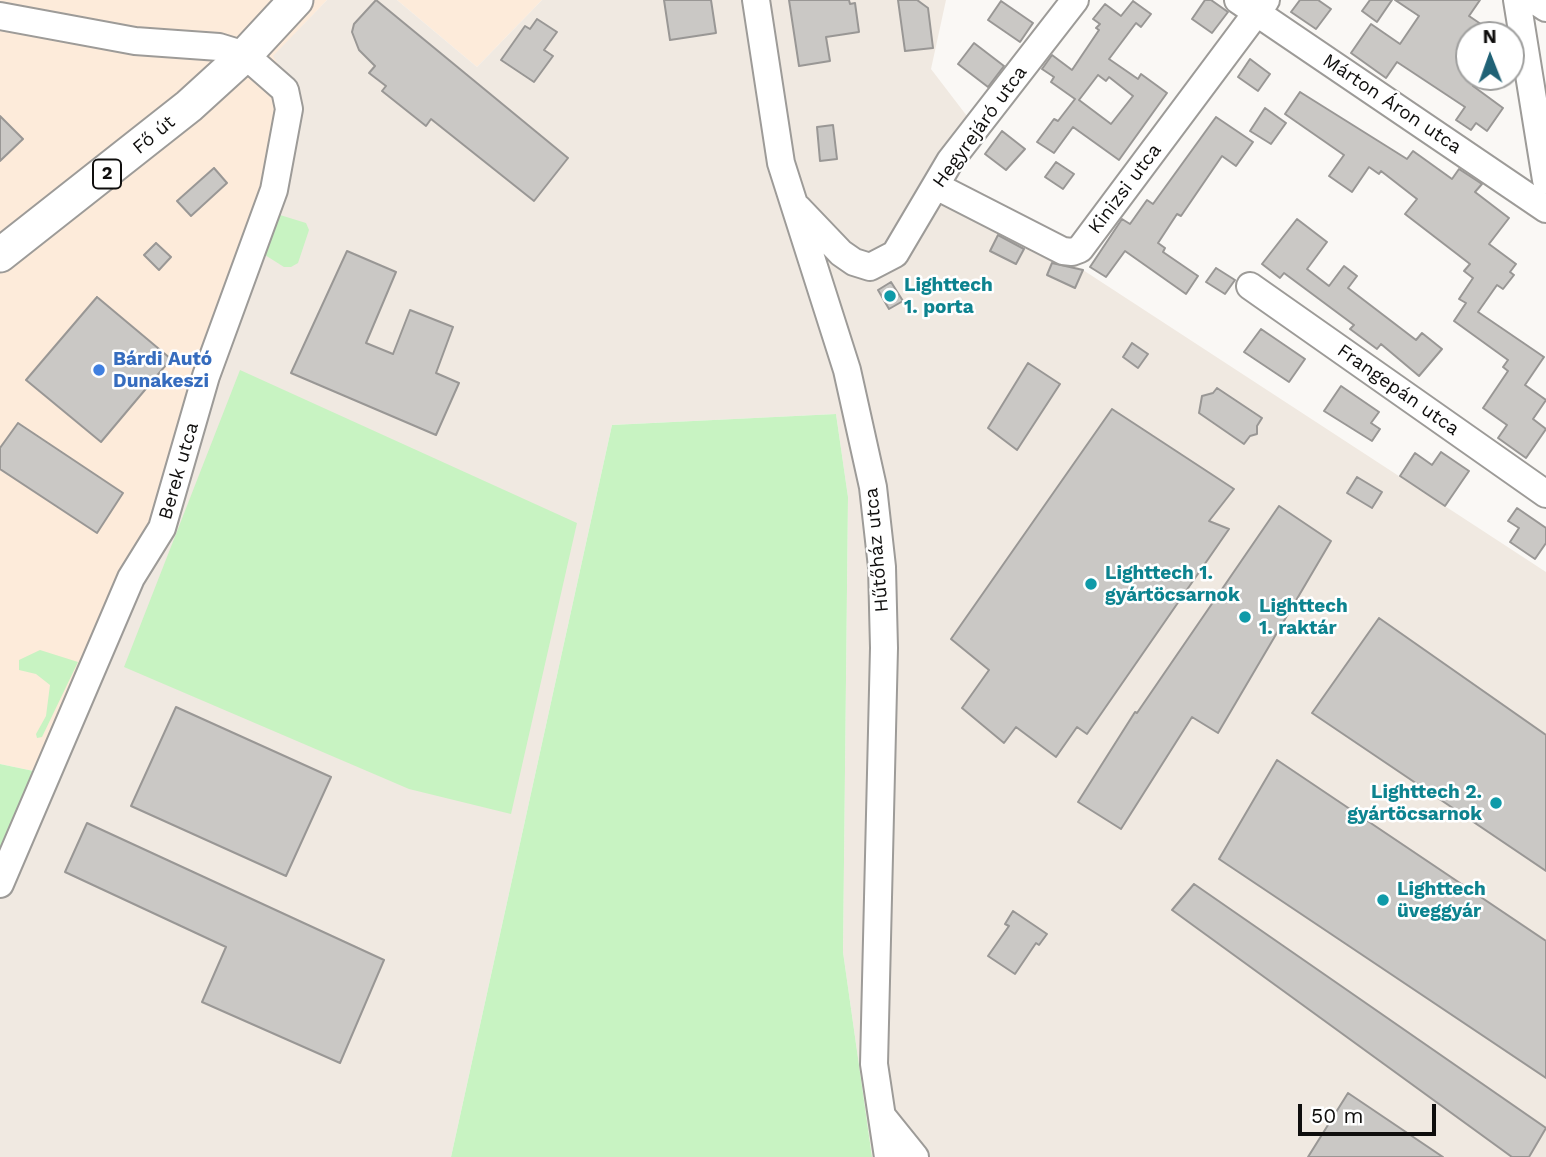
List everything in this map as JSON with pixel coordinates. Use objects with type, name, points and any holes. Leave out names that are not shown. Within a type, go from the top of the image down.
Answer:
[{"type":"main road","name":"Fő út","points":[[0,256],[119,164],[244,55],[296,0]]},
{"type":"street","name":"Hűtőház utca","points":[[756,0],[781,163],[850,383],[873,487],[882,567],[884,648],[874,1064],[888,1157]]},
{"type":"street","name":"Hegyrejáró utca","points":[[854,262],[870,267],[895,254],[950,161],[1075,0]]},
{"type":"street","points":[[1517,0],[1546,180]]},
{"type":"street","points":[[1534,0],[1546,8]]},
{"type":"street","name":"Kinizsi utca","points":[[936,186],[1063,251],[1080,249],[1253,4]]},
{"type":"street","name":"Márton Áron utca","points":[[1253,4],[1546,209]]},
{"type":"street","points":[[0,16],[135,41],[219,47],[244,55]]},
{"type":"street","name":"Berek utca","points":[[0,884],[131,578],[162,528],[206,376],[274,190],[289,108],[285,90],[244,55]]},
{"type":"street","points":[[793,203],[841,253],[854,262],[819,287]]},
{"type":"street","name":"Frangepán utca","points":[[1250,286],[1546,494]]},
{"type":"street","points":[[881,1115],[915,1157]]},
{"type":"shaded area","points":[[0,0],[327,0],[274,56],[297,95],[284,187],[235,340],[177,503],[43,773],[0,764]]},
{"type":"shaded area","points":[[327,0],[397,0],[477,67],[542,0],[946,0],[931,69],[970,120],[950,194],[1083,270],[1546,572],[1546,1157],[872,1157],[843,952],[848,497],[836,414],[612,425],[451,1157],[0,1157],[0,862],[177,503],[235,340],[284,187],[297,96],[273,56]]},
{"type":"shaded area","points":[[397,0],[542,0],[477,67]]},
{"type":"green space","points":[[280,215],[306,223],[309,230],[298,263],[291,267],[284,267],[265,255],[272,219]]},
{"type":"green space","points":[[240,370],[577,523],[511,814],[409,789],[124,667]]},
{"type":"green space","points":[[836,414],[848,497],[843,952],[872,1157],[451,1157],[612,425]]},
{"type":"green space","points":[[40,650],[78,662],[42,737],[37,738],[36,734],[46,716],[50,685],[36,674],[19,670],[19,660]]},
{"type":"green space","points":[[0,764],[43,773],[0,862]]},
{"type":"building","points":[[376,0],[568,158],[534,201],[431,119],[426,126],[382,91],[386,86],[369,73],[375,66],[359,50],[352,32],[354,24]]},
{"type":"building","points":[[664,0],[711,0],[716,33],[670,40]]},
{"type":"building","points":[[789,0],[849,0],[850,4],[855,3],[859,32],[826,37],[830,61],[799,66]]},
{"type":"building","points":[[898,0],[917,0],[928,8],[933,48],[905,51]]},
{"type":"building","points":[[1205,0],[1211,0],[1228,12],[1212,33],[1192,19]]},
{"type":"building","points":[[1300,0],[1318,0],[1331,9],[1316,29],[1291,12]]},
{"type":"building","points":[[1370,0],[1392,0],[1377,22],[1362,11]]},
{"type":"building","points":[[1395,0],[1480,0],[1469,16],[1476,21],[1455,21],[1455,91],[1480,91],[1503,108],[1487,131],[1476,123],[1471,130],[1456,120],[1465,107],[1397,62],[1386,78],[1351,53],[1371,24],[1400,44],[1419,16]]},
{"type":"building","points":[[1001,1],[1033,23],[1020,42],[988,20]]},
{"type":"building","points":[[1133,1],[1151,14],[1141,27],[1136,23],[1109,59],[1138,79],[1141,74],[1167,93],[1119,160],[1073,127],[1054,153],[1037,142],[1054,119],[1058,121],[1075,99],[1051,82],[1054,77],[1042,69],[1052,55],[1072,70],[1099,30],[1096,28],[1100,24],[1093,19],[1105,4],[1121,16]],"holes":[[[1098,75],[1106,81],[1109,77],[1133,96],[1111,124],[1079,100]]]},
{"type":"building","points":[[537,19],[557,32],[544,50],[553,56],[534,82],[501,60],[525,26],[530,29]]},
{"type":"building","points":[[974,43],[1004,66],[988,87],[958,64]]},
{"type":"building","points":[[1250,59],[1270,74],[1258,91],[1238,77]]},
{"type":"building","points":[[1300,92],[1407,159],[1413,151],[1452,179],[1459,169],[1482,184],[1475,192],[1509,218],[1489,244],[1516,264],[1510,272],[1514,275],[1503,289],[1497,285],[1478,312],[1544,357],[1525,385],[1546,400],[1533,419],[1546,429],[1526,458],[1498,438],[1507,425],[1483,408],[1508,371],[1503,367],[1508,360],[1454,321],[1466,303],[1459,299],[1473,278],[1464,271],[1470,264],[1405,214],[1417,199],[1381,171],[1379,174],[1369,167],[1352,192],[1329,176],[1344,155],[1285,114]]},
{"type":"building","points":[[1265,108],[1286,123],[1271,144],[1250,131]]},
{"type":"building","points":[[0,116],[23,139],[0,161]]},
{"type":"building","points":[[1216,117],[1253,142],[1236,166],[1222,156],[1181,216],[1177,214],[1158,243],[1165,248],[1163,252],[1198,276],[1186,294],[1125,251],[1106,277],[1090,267],[1122,219],[1130,224],[1147,200],[1153,204]]},
{"type":"building","points":[[833,125],[837,159],[820,161],[817,127]]},
{"type":"building","points":[[1002,131],[1025,149],[1006,170],[985,154]]},
{"type":"building","points":[[1056,162],[1074,174],[1063,189],[1045,177]]},
{"type":"building","points":[[214,168],[227,183],[191,216],[177,201]]},
{"type":"building","points":[[1297,219],[1327,242],[1307,269],[1329,286],[1344,266],[1357,276],[1348,288],[1416,340],[1422,333],[1442,349],[1419,376],[1381,344],[1377,349],[1350,329],[1354,325],[1284,273],[1280,278],[1262,264]]},
{"type":"building","points":[[998,235],[1024,249],[1016,264],[990,251]]},
{"type":"building","points":[[156,243],[171,257],[159,270],[144,255]]},
{"type":"building","points":[[347,251],[396,272],[366,343],[393,354],[410,310],[453,327],[436,373],[459,383],[436,435],[291,373]]},
{"type":"building","points":[[1052,263],[1083,270],[1075,288],[1047,275]]},
{"type":"building","points":[[1216,268],[1235,280],[1225,294],[1206,282]]},
{"type":"building","name":"Lighttech 1. porta","points":[[891,282],[903,301],[889,309],[878,290]]},
{"type":"building","name":"Bárdi Autó Dunakeszi","points":[[97,297],[171,359],[101,442],[26,380]]},
{"type":"building","points":[[1261,329],[1305,359],[1289,382],[1244,352]]},
{"type":"building","points":[[1132,343],[1148,354],[1138,368],[1123,357]]},
{"type":"building","points":[[1028,363],[1060,384],[1017,450],[988,428]]},
{"type":"building","points":[[1341,386],[1379,412],[1371,423],[1380,429],[1372,441],[1324,411]]},
{"type":"building","points":[[1217,388],[1262,418],[1257,426],[1257,434],[1250,436],[1244,444],[1199,413],[1202,396],[1213,393]]},
{"type":"building","name":"Lighttech 1. gyártöcsarnok","points":[[1112,409],[1234,489],[1209,521],[1229,529],[1087,734],[1077,727],[1056,757],[1016,727],[1004,743],[962,708],[989,670],[951,639]]},
{"type":"building","points":[[18,423],[123,493],[97,533],[0,469],[0,448]]},
{"type":"building","points":[[1441,452],[1469,471],[1445,506],[1400,476],[1415,453],[1432,465]]},
{"type":"building","points":[[1357,477],[1382,492],[1372,508],[1347,493]]},
{"type":"building","name":"Lighttech 1. raktár","points":[[1279,506],[1331,541],[1218,733],[1192,717],[1121,829],[1078,802],[1135,712],[1137,713]]},
{"type":"building","points":[[1517,508],[1546,528],[1546,543],[1535,559],[1510,542],[1519,528],[1508,521]]},
{"type":"building","name":"Lighttech 2. gyártöcsarnok","points":[[1379,618],[1546,735],[1546,871],[1312,713]]},
{"type":"building","points":[[176,707],[331,777],[286,876],[131,806]]},
{"type":"building","name":"Lighttech üveggyár","points":[[1277,760],[1546,941],[1546,1078],[1219,859]]},
{"type":"building","points":[[87,823],[384,960],[340,1063],[202,1002],[226,947],[65,872]]},
{"type":"building","points":[[1194,884],[1546,1128],[1529,1157],[1512,1157],[1172,910]]},
{"type":"building","points":[[1013,911],[1047,934],[1039,945],[1036,943],[1015,974],[988,956],[1009,926],[1005,924]]},
{"type":"building","points":[[1348,1093],[1443,1157],[1308,1157]]},
{"type":"place","name":"Lighttech 1. porta","points":[[890,296]]},
{"type":"place","name":"Bárdi Autó Dunakeszi","points":[[99,370]]},
{"type":"place","name":"Lighttech 1. gyártöcsarnok","points":[[1091,584]]},
{"type":"place","name":"Lighttech 1. raktár","points":[[1245,617]]},
{"type":"place","name":"Lighttech 2. gyártöcsarnok","points":[[1496,803]]},
{"type":"place","name":"Lighttech üveggyár","points":[[1383,900]]}]
